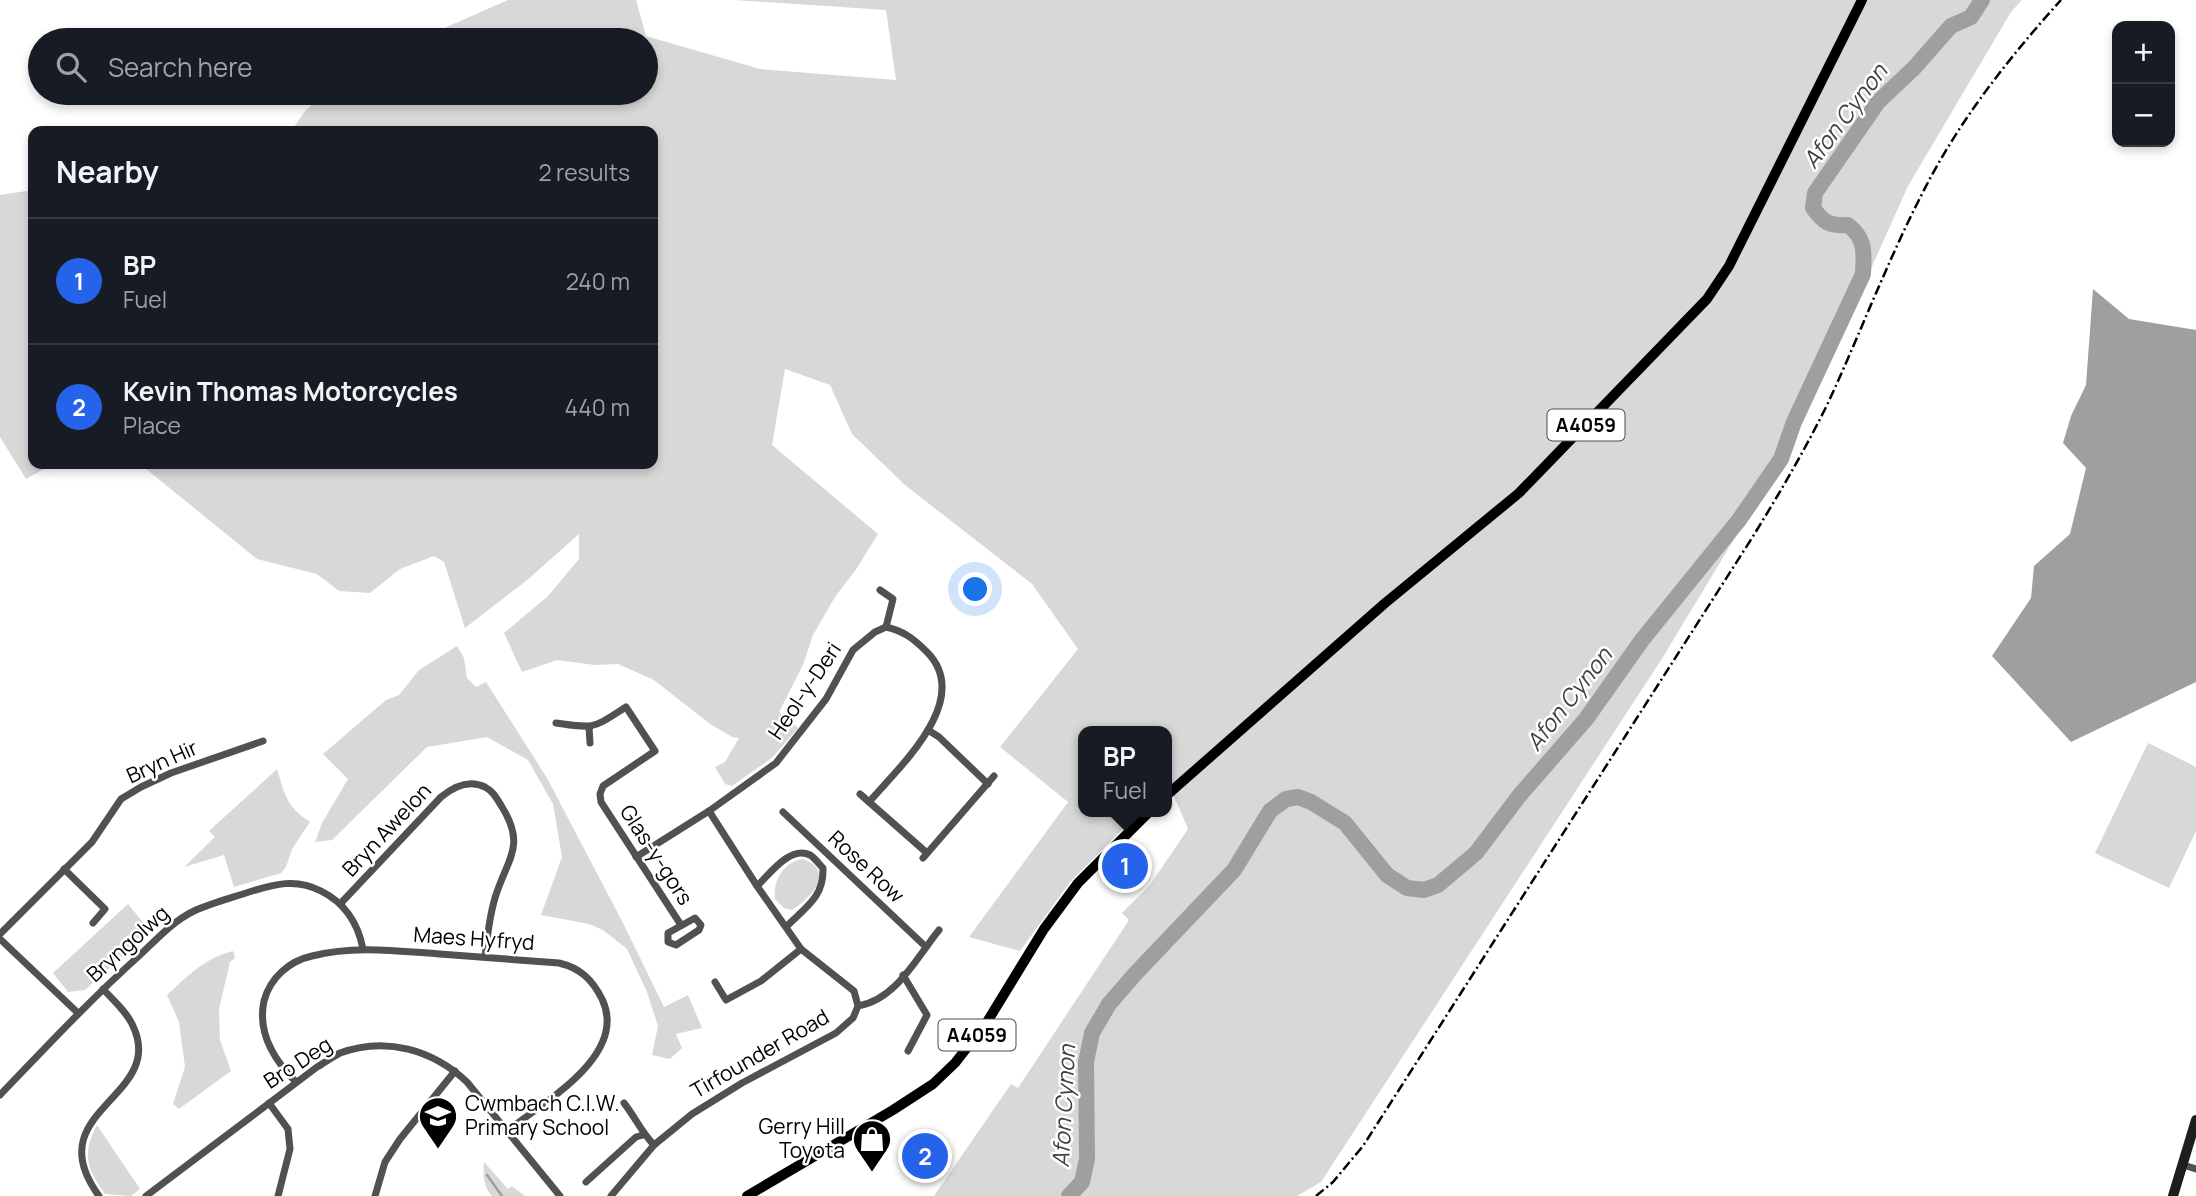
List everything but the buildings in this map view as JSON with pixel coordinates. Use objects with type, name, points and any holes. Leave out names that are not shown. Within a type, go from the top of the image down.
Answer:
[{"type":"main road","name":"A4059","points":[[1172,791],[1384,604],[1519,492],[1707,299],[1730,266],[1862,0]]},
{"type":"main road","name":"A4059","points":[[747,1196],[933,1084],[955,1063],[987,1022],[1044,929],[1078,883],[1144,817]]},
{"type":"main road","points":[[2173,1196],[2196,1120]]},
{"type":"street","points":[[869,802],[928,730],[942,691],[937,667],[931,656],[908,635],[886,627],[893,598],[880,590]]},
{"type":"street","name":"Heol-y-Deri","points":[[636,857],[709,811],[776,762],[826,699],[853,650],[875,632],[886,627]]},
{"type":"street","name":"Glas-y-gors","points":[[589,727],[596,726],[626,707],[655,751],[603,786],[601,802],[681,925]]},
{"type":"street","points":[[556,723],[589,727],[590,743]]},
{"type":"street","points":[[928,730],[939,737],[988,784]]},
{"type":"street","name":"Bryn Hir","points":[[78,1013],[0,937],[92,842],[121,799],[172,773],[263,741]]},
{"type":"street","points":[[860,794],[925,856],[995,776]]},
{"type":"street","name":"Bryn Awelon","points":[[341,903],[440,797],[453,787],[480,785],[492,791],[513,824],[515,841],[495,898],[485,957]]},
{"type":"street","points":[[709,811],[757,886],[802,949],[854,991],[858,1006]]},
{"type":"street","name":"Rose Row","points":[[783,812],[926,947]]},
{"type":"street","points":[[757,886],[796,853],[809,855],[823,868],[823,882],[817,895],[787,926]]},
{"type":"street","points":[[64,869],[106,909],[93,923]]},
{"type":"street","name":"Bryngolwg","points":[[0,1095],[103,989],[176,922],[192,911],[275,884],[294,882],[310,885],[341,903],[361,937],[363,949]]},
{"type":"street","points":[[695,918],[701,925],[699,930],[676,945],[671,945],[666,938],[668,933],[681,925],[695,918]]},
{"type":"street","name":"Tirfounder Road","points":[[611,1196],[654,1145],[692,1114],[741,1083],[836,1033],[853,1018],[858,1006],[873,1004],[891,990],[939,930]]},
{"type":"street","name":"Maes Hyfryd","points":[[296,1082],[284,1070],[265,1040],[261,1016],[265,997],[274,977],[290,965],[311,956],[363,949],[559,963],[575,967],[587,976],[598,990],[606,1008],[607,1031],[600,1050],[582,1072],[508,1131]]},
{"type":"street","points":[[715,982],[726,1000],[761,981],[802,949]]},
{"type":"street","points":[[904,975],[927,1015],[908,1051]]},
{"type":"street","points":[[99,1196],[88,1181],[82,1157],[83,1133],[128,1082],[136,1066],[139,1045],[134,1026],[103,989]]},
{"type":"street","name":"Bro Deg","points":[[146,1196],[296,1082],[341,1053],[374,1046],[421,1051],[455,1071],[560,1196]]},
{"type":"street","points":[[375,1196],[385,1162],[400,1139],[455,1071]]},
{"type":"street","points":[[269,1103],[288,1129],[290,1149],[278,1196]]},
{"type":"street","points":[[624,1103],[640,1124],[643,1135],[654,1145]]},
{"type":"street","points":[[586,1182],[636,1137],[643,1135]]},
{"type":"street","points":[[2183,1165],[2196,1169]]},
{"type":"shaded area","points":[[508,0],[636,0],[644,28],[444,28]]},
{"type":"shaded area","points":[[734,0],[2022,0],[2011,12],[1908,186],[1800,427],[1663,657],[1321,1182],[1297,1196],[934,1196],[1011,1084],[1018,1088],[1129,920],[1122,913],[1150,885],[1188,829],[1172,792],[1172,726],[1078,726],[1078,817],[1135,817],[1071,881],[1020,951],[969,937],[1068,802],[1000,747],[1078,649],[1032,584],[905,485],[852,434],[830,385],[785,369],[772,445],[878,534],[813,635],[803,665],[779,712],[798,728],[772,758],[732,786],[725,784],[715,767],[725,762],[739,738],[732,737],[710,724],[654,680],[618,664],[595,665],[557,660],[522,672],[504,633],[548,596],[579,559],[579,534],[526,581],[465,628],[444,562],[434,556],[400,569],[370,593],[339,591],[317,574],[257,559],[146,469],[658,469],[658,126],[295,126],[312,105],[658,105],[658,39],[760,69],[896,80],[886,10]]},
{"type":"shaded area","points":[[28,191],[28,469],[44,469],[26,479],[0,437],[0,195]]},
{"type":"shaded area","points":[[2093,289],[2129,319],[2196,330],[2196,682],[2071,742],[1992,656],[2031,598],[2034,566],[2070,534],[2086,468],[2063,443],[2071,416],[2086,385]]},
{"type":"shaded area","points":[[457,646],[464,658],[467,678],[476,687],[486,682],[547,778],[664,1007],[688,995],[702,1028],[676,1034],[682,1048],[670,1059],[652,1055],[658,1026],[647,992],[627,949],[603,930],[589,924],[541,915],[562,857],[553,804],[528,760],[487,737],[427,747],[332,840],[315,842],[322,823],[348,779],[323,754],[386,700],[399,695],[419,670]]},
{"type":"shaded area","points":[[2148,743],[2196,767],[2196,831],[2169,888],[2095,853]]},
{"type":"shaded area","points":[[277,769],[288,799],[296,811],[310,822],[292,849],[281,873],[234,887],[224,855],[184,867],[215,837],[209,831]]},
{"type":"shaded area","points":[[802,859],[818,870],[817,884],[799,905],[792,910],[784,908],[775,899],[778,879],[789,864]]},
{"type":"shaded area","points":[[128,904],[150,931],[85,990],[68,992],[53,973]]},
{"type":"shaded area","points":[[233,951],[235,958],[230,962],[219,1009],[220,1040],[231,1071],[179,1109],[173,1104],[185,1067],[179,1022],[167,995],[205,963]]},
{"type":"shaded area","points":[[97,1125],[140,1189],[131,1196],[105,1194],[90,1168],[89,1144]]},
{"type":"shaded area","points":[[484,1162],[508,1189],[512,1186],[525,1196],[492,1196],[485,1184]]},
{"type":"waterway","name":"Afon Cynon","points":[[1069,1196],[1082,1182],[1087,1159],[1086,1062],[1092,1033],[1109,1004],[1135,974],[1234,870],[1270,811],[1286,799],[1298,797],[1311,802],[1345,823],[1387,875],[1407,888],[1424,890],[1438,885],[1476,853],[1519,796],[1586,719],[1642,640],[1739,520],[1781,459],[1794,422],[1863,274],[1863,253],[1858,235],[1848,225],[1831,224],[1820,217],[1813,208],[1815,193],[1878,102],[1914,68],[1951,26],[1971,17],[1982,0]]},
{"type":"waterway","points":[[487,1175],[502,1196]]},
{"type":"railway","points":[[1316,1196],[1333,1182],[1363,1146],[1752,538],[1792,472],[1828,403],[1897,246],[1936,167],[1985,92],[2061,0]]},
{"type":"place","name":"BP","points":[[1125,866]]},
{"type":"place","name":"Cwmbach C.I.W. Primary School","points":[[438,1150]]},
{"type":"place","name":"Kevin Thomas Motorcycles","points":[[925,1156]]},
{"type":"place","name":"Gerry Hill Toyota","points":[[872,1173]]}]
